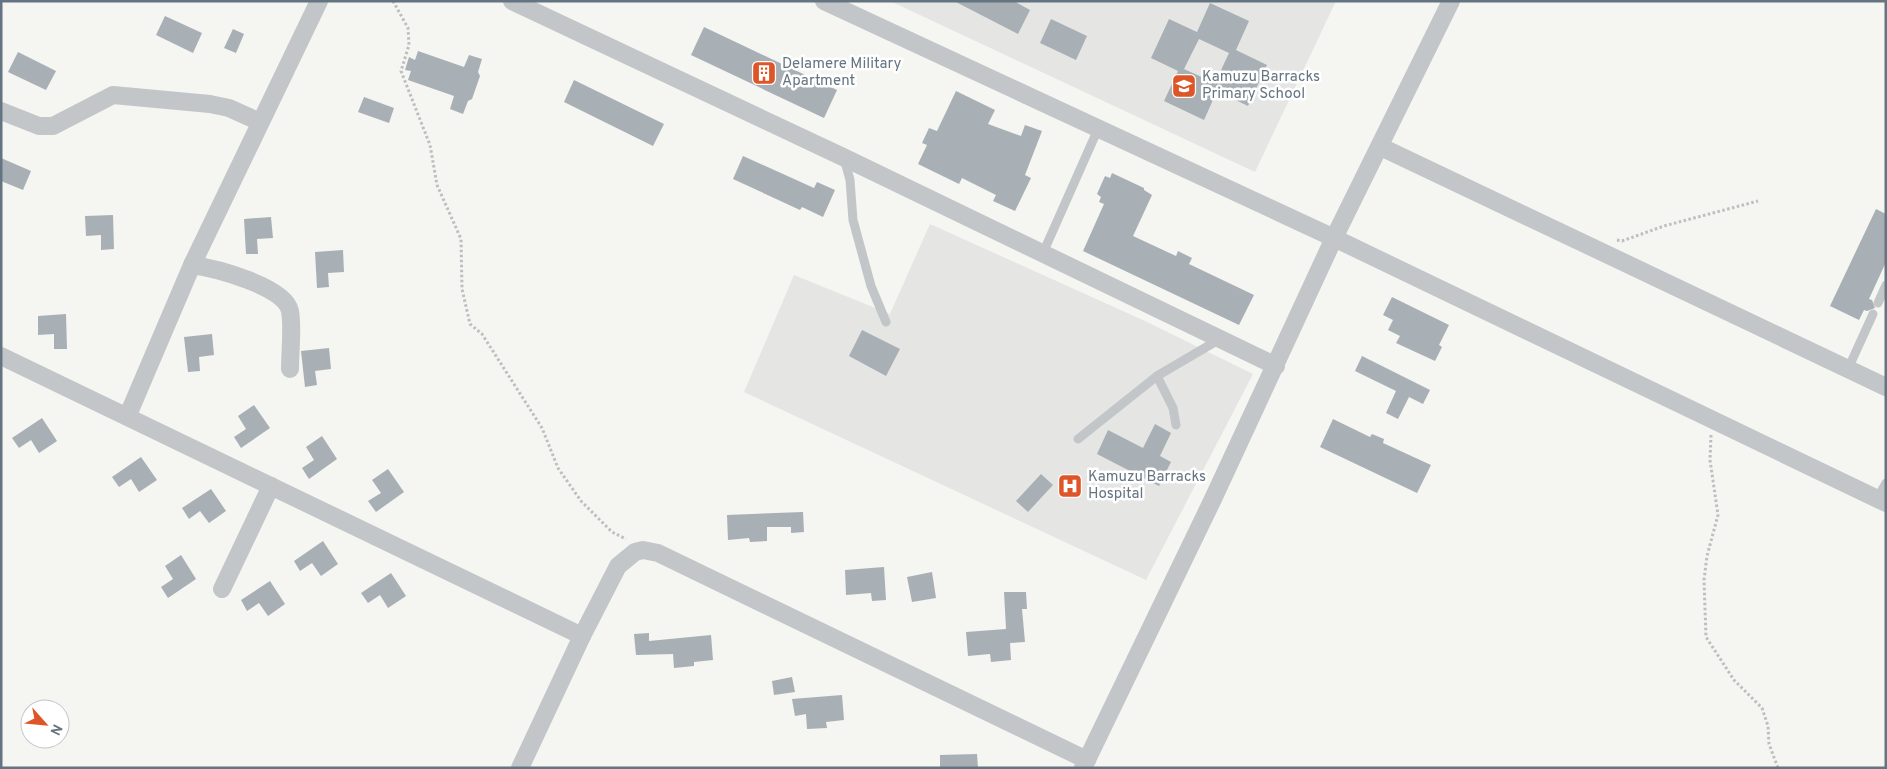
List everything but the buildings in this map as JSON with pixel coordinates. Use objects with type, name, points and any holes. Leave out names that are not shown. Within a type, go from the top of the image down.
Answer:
[{"type":"street","points":[[128,415],[192,265],[320,1]]},
{"type":"street","points":[[512,1],[843,157],[1276,366]]},
{"type":"street","points":[[824,1],[1334,238],[1881,501]]},
{"type":"street","points":[[520,768],[582,636],[618,566],[635,552],[643,550],[658,553],[1085,764],[1276,366],[1334,238],[1381,147],[1452,1]]},
{"type":"street","points":[[1,111],[39,126],[52,126],[113,95],[210,104],[229,108],[260,122]]},
{"type":"street","points":[[1381,147],[1886,386]]},
{"type":"street","points":[[192,265],[222,272],[264,287],[279,294],[286,301],[290,311],[290,369]]},
{"type":"street","points":[[1,356],[128,415],[582,636]]},
{"type":"street","points":[[222,589],[271,486]]},
{"type":"lane","points":[[1043,253],[1098,129]]},
{"type":"lane","points":[[843,157],[850,180],[853,220],[871,286],[886,322]]},
{"type":"lane","points":[[1878,303],[1886,285]]},
{"type":"lane","points":[[1848,369],[1873,314]]},
{"type":"lane","points":[[1078,439],[1157,376],[1220,339]]},
{"type":"lane","points":[[1157,376],[1173,408],[1176,424]]},
{"type":"lane","points":[[1881,501],[1886,483]]},
{"type":"path","points":[[393,1],[408,28],[409,45],[401,71],[430,145],[437,185],[461,239],[462,288],[470,324],[482,334],[542,428],[558,468],[582,502],[612,532],[643,550]]},
{"type":"path","points":[[1609,239],[1622,241],[1664,226],[1758,201]]},
{"type":"path","points":[[1712,420],[1710,460],[1718,516],[1706,556],[1704,580],[1706,637],[1734,680],[1762,708],[1768,726],[1769,744],[1778,768]]},
{"type":"shaded area","name":"Kamuzu Barracks Primary School","points":[[890,1],[1336,1],[1255,172]]},
{"type":"shaded area","name":"Kamuzu Barracks Hospital","points":[[930,224],[1145,321],[1253,374],[1146,580],[744,392],[794,275],[890,314]]},
{"type":"place","name":"Delamere Military Apartment","points":[[764,73]]},
{"type":"place","name":"Kamuzu Barracks Primary School","points":[[1184,86]]},
{"type":"place","name":"Kamuzu Barracks Hospital","points":[[1070,486]]}]
